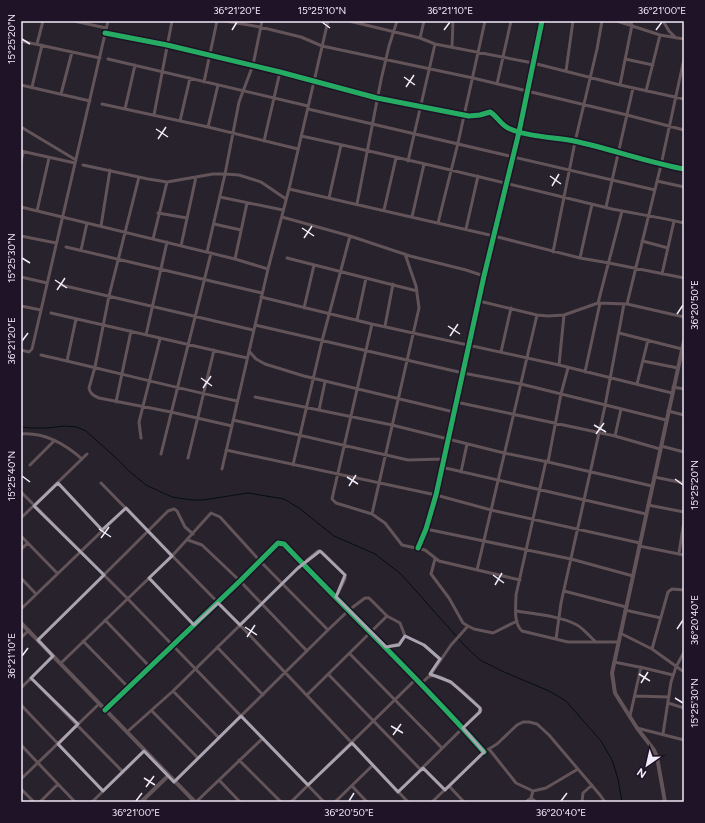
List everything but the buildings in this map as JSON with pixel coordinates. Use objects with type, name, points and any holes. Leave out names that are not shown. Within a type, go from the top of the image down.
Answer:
[{"type":"street","points":[[38,44],[43,21]]},
{"type":"street","points":[[74,21],[106,28]]},
{"type":"street","points":[[21,350],[31,351],[108,21]]},
{"type":"street","points":[[154,115],[172,21]]},
{"type":"street","points":[[204,82],[217,21]]},
{"type":"street","points":[[225,21],[260,27],[301,37],[322,46],[473,78],[684,130]]},
{"type":"street","points":[[162,454],[204,280],[214,224],[243,90],[253,65],[262,21]]},
{"type":"street","points":[[222,469],[253,330],[289,189],[328,21]]},
{"type":"street","points":[[349,21],[366,23],[420,38],[435,44],[534,63],[620,85],[684,99]]},
{"type":"street","points":[[357,204],[374,124],[377,98],[397,21]]},
{"type":"street","points":[[420,38],[424,21]]},
{"type":"street","points":[[452,47],[453,21]]},
{"type":"street","points":[[438,223],[458,143],[473,78],[477,51],[485,21]]},
{"type":"street","points":[[497,84],[511,21]]},
{"type":"street","points":[[418,548],[426,529],[436,495],[484,276],[519,132],[542,21]]},
{"type":"street","points":[[566,71],[573,21]]},
{"type":"street","points":[[552,252],[602,21]]},
{"type":"street","points":[[617,21],[660,35],[684,39]]},
{"type":"street","points":[[620,85],[632,25],[630,21]]},
{"type":"street","points":[[663,21],[669,31],[676,38]]},
{"type":"street","points":[[105,33],[167,45],[253,65],[377,98],[420,107],[475,116],[490,112],[495,115],[503,125],[519,132],[575,142],[618,152],[661,165],[684,169]]},
{"type":"street","points":[[646,90],[660,35]]},
{"type":"street","points":[[21,41],[100,58]]},
{"type":"street","points":[[408,161],[435,44]]},
{"type":"street","points":[[32,88],[42,45]]},
{"type":"street","points":[[61,94],[72,52]]},
{"type":"street","points":[[108,59],[243,90],[374,124],[655,190]]},
{"type":"street","points":[[625,59],[653,65]]},
{"type":"street","points":[[556,639],[564,591],[605,406],[619,333],[661,165],[684,59]]},
{"type":"street","points":[[125,108],[136,65]]},
{"type":"street","points":[[264,141],[280,72]]},
{"type":"street","points":[[180,121],[190,78]]},
{"type":"street","points":[[21,85],[90,101]]},
{"type":"street","points":[[208,127],[218,85]]},
{"type":"street","points":[[606,207],[633,88]]},
{"type":"street","points":[[102,104],[208,127],[298,149]]},
{"type":"street","points":[[21,127],[75,162]]},
{"type":"street","points":[[301,136],[478,176],[622,211],[649,215],[684,223]]},
{"type":"street","points":[[329,198],[341,145]]},
{"type":"street","points":[[21,162],[22,152],[75,162]]},
{"type":"street","points":[[37,211],[49,158]]},
{"type":"street","points":[[384,210],[396,158]]},
{"type":"street","points":[[412,217],[424,164]]},
{"type":"street","points":[[83,165],[167,182],[225,174],[245,177],[261,182],[286,199]]},
{"type":"street","points":[[101,226],[110,170]]},
{"type":"street","points":[[466,229],[478,176]]},
{"type":"street","points":[[139,177],[102,325],[95,367],[89,388],[90,391],[99,398],[143,406],[232,426]]},
{"type":"street","points":[[181,246],[196,177]]},
{"type":"street","points":[[657,181],[684,187]]},
{"type":"street","points":[[153,239],[158,213],[167,182]]},
{"type":"street","points":[[289,189],[466,229],[552,252],[609,262],[684,278]]},
{"type":"street","points":[[220,197],[283,210]]},
{"type":"street","points":[[235,259],[247,203]]},
{"type":"street","points":[[580,258],[592,204]]},
{"type":"street","points":[[21,207],[268,268]]},
{"type":"street","points":[[585,372],[599,303],[622,211]]},
{"type":"street","points":[[158,213],[187,218]]},
{"type":"street","points":[[282,217],[484,276]]},
{"type":"street","points":[[662,274],[674,220]]},
{"type":"street","points":[[81,250],[87,223]]},
{"type":"street","points":[[214,224],[241,230]]},
{"type":"street","points":[[21,236],[56,244]]},
{"type":"street","points":[[293,464],[322,341],[350,236]]},
{"type":"street","points":[[642,241],[668,248]]},
{"type":"street","points":[[146,335],[167,242]]},
{"type":"street","points":[[66,247],[204,280],[304,308],[559,365],[672,393]]},
{"type":"street","points":[[372,514],[419,308],[417,291],[405,254]]},
{"type":"street","points":[[287,258],[417,291]]},
{"type":"street","points":[[304,308],[314,265]]},
{"type":"street","points":[[21,277],[47,283]]},
{"type":"street","points":[[357,320],[366,278]]},
{"type":"street","points":[[385,326],[393,284]]},
{"type":"street","points":[[61,285],[253,330]]},
{"type":"street","points":[[479,301],[537,315],[548,316],[564,315],[599,303],[626,304],[684,317]]},
{"type":"street","points":[[21,306],[41,310]]},
{"type":"street","points":[[501,352],[511,308]]},
{"type":"street","points":[[51,313],[247,358]]},
{"type":"street","points":[[477,570],[537,315]]},
{"type":"street","points":[[559,365],[564,315]]},
{"type":"street","points":[[68,361],[76,319]]},
{"type":"street","points":[[372,324],[332,499],[333,501],[372,514],[385,523],[402,545],[418,548],[430,553],[435,559],[520,580]]},
{"type":"street","points":[[255,325],[463,373],[520,384],[666,420]]},
{"type":"street","points":[[116,402],[131,331]]},
{"type":"street","points":[[619,333],[648,340],[683,345],[612,673],[615,693],[637,728],[654,750],[657,757],[665,802]]},
{"type":"street","points":[[141,438],[139,422],[160,338]]},
{"type":"street","points":[[637,384],[648,340]]},
{"type":"street","points":[[188,458],[214,350]]},
{"type":"street","points":[[249,352],[264,364],[313,379],[454,412]]},
{"type":"street","points":[[41,355],[237,401]]},
{"type":"street","points":[[643,361],[678,368]]},
{"type":"street","points":[[568,368],[516,595],[518,627],[522,631],[568,642],[618,642]]},
{"type":"street","points":[[319,410],[325,382]]},
{"type":"street","points":[[673,387],[684,389]]},
{"type":"street","points":[[255,397],[392,425],[504,453],[547,461],[652,486]]},
{"type":"street","points":[[456,402],[684,452]]},
{"type":"street","points":[[615,436],[621,409]]},
{"type":"street","points":[[668,411],[684,415]]},
{"type":"street","points":[[233,420],[408,460],[443,460]]},
{"type":"street","points":[[21,434],[35,434],[54,440],[74,452],[82,459]]},
{"type":"street","points":[[30,465],[54,440]]},
{"type":"street","points":[[460,472],[466,444]]},
{"type":"street","points":[[226,450],[436,495],[491,510],[578,529],[684,555]]},
{"type":"street","points":[[21,518],[87,454]]},
{"type":"street","points":[[441,467],[646,514]]},
{"type":"street","points":[[654,477],[684,483]]},
{"type":"street","points":[[101,482],[240,625],[408,802]]},
{"type":"street","points":[[58,483],[102,530]]},
{"type":"street","points":[[21,492],[128,599],[324,802]]},
{"type":"street","points":[[648,505],[684,512]]},
{"type":"street","points":[[21,609],[126,508]]},
{"type":"street","points":[[38,640],[148,531],[161,516],[168,511],[174,509],[177,511],[185,526],[193,534]]},
{"type":"street","points":[[61,663],[188,540],[211,513],[220,517],[260,561],[328,630]]},
{"type":"street","points":[[679,553],[684,521]]},
{"type":"street","points":[[426,529],[526,551],[571,559],[633,576]]},
{"type":"street","points":[[21,536],[57,573]]},
{"type":"street","points":[[188,540],[202,545],[263,604],[307,651]]},
{"type":"street","points":[[21,549],[28,543]]},
{"type":"street","points":[[105,710],[280,543],[284,544],[372,632],[484,752]]},
{"type":"street","points":[[127,732],[152,710],[318,551],[320,551],[345,575],[345,579],[336,597]]},
{"type":"street","points":[[435,559],[431,572],[432,576],[449,598],[463,623],[474,629],[493,633],[517,621]]},
{"type":"street","points":[[21,578],[36,594]]},
{"type":"street","points":[[149,578],[194,625]]},
{"type":"street","points":[[652,649],[668,592],[672,589],[684,590]]},
{"type":"street","points":[[564,591],[661,618]]},
{"type":"street","points":[[174,782],[328,630],[349,610],[367,597],[387,616],[400,623],[405,636],[424,645],[440,659]]},
{"type":"street","points":[[516,611],[559,619],[578,625],[596,642]]},
{"type":"street","points":[[307,695],[387,616]]},
{"type":"street","points":[[105,620],[150,667]]},
{"type":"street","points":[[21,623],[193,801],[219,780],[263,738]]},
{"type":"street","points":[[422,684],[440,659],[468,626]]},
{"type":"street","points":[[21,638],[28,630]]},
{"type":"street","points":[[620,633],[652,649],[684,672]]},
{"type":"street","points":[[386,647],[399,644],[405,636]]},
{"type":"street","points":[[83,641],[129,688]]},
{"type":"street","points":[[217,647],[263,694]]},
{"type":"street","points":[[663,734],[673,675],[684,652]]},
{"type":"street","points":[[350,654],[442,748]]},
{"type":"street","points":[[21,688],[53,656]]},
{"type":"street","points":[[614,662],[673,675]]},
{"type":"street","points":[[630,716],[641,667]]},
{"type":"street","points":[[329,674],[374,721],[445,790]]},
{"type":"street","points":[[398,792],[480,712],[480,708],[451,682],[436,676],[428,677]]},
{"type":"street","points":[[31,678],[78,724],[123,772]]},
{"type":"street","points":[[290,802],[416,679]]},
{"type":"street","points":[[173,690],[219,738]]},
{"type":"street","points":[[635,696],[669,697]]},
{"type":"street","points":[[668,703],[684,708]]},
{"type":"street","points":[[21,779],[99,704]]},
{"type":"street","points":[[21,705],[103,791]]},
{"type":"street","points":[[152,710],[198,758]]},
{"type":"street","points":[[432,802],[484,752],[497,744],[523,722],[529,722],[537,724],[549,735],[592,784],[605,802]]},
{"type":"street","points":[[637,728],[684,740]]},
{"type":"street","points":[[21,745],[75,802]]},
{"type":"street","points":[[489,749],[516,783],[533,791],[549,786],[578,769]]},
{"type":"street","points":[[92,802],[144,751]]},
{"type":"street","points":[[239,760],[281,802]]},
{"type":"street","points":[[335,802],[373,765]]},
{"type":"street","points":[[141,802],[168,776]]},
{"type":"street","points":[[219,780],[240,802]]},
{"type":"street","points":[[40,802],[58,784]]},
{"type":"street","points":[[582,802],[583,793],[592,784]]},
{"type":"street","points":[[352,786],[367,802]]},
{"type":"street","points":[[449,786],[464,802]]},
{"type":"street","points":[[21,789],[34,802]]},
{"type":"street","points":[[526,802],[531,798],[533,791]]},
{"type":"street","points":[[531,798],[536,802]]},
{"type":"highlighted area","points":[[58,483],[102,530],[126,508],[172,556],[149,578],[194,625],[218,603],[240,625],[298,568],[320,551],[345,575],[336,597],[386,647],[399,645],[405,636],[424,645],[440,659],[430,674],[451,682],[480,708],[480,712],[463,728],[484,752],[445,790],[423,768],[398,792],[352,743],[308,785],[241,716],[174,782],[144,751],[103,791],[58,744],[78,724],[31,678],[53,656],[38,640],[104,575],[34,506]]},
{"type":"waterway","points":[[21,427],[48,428],[64,426],[77,427],[86,431],[146,485],[172,497],[203,500],[248,493],[284,499],[299,508],[334,536],[375,554],[401,574],[465,646],[480,660],[549,691],[566,701],[601,741],[612,760],[618,779],[622,802]]},
{"type":"cycle path","points":[[418,548],[426,529],[436,495],[484,276],[519,132],[542,21]]},
{"type":"cycle path","points":[[105,33],[167,45],[280,72],[377,98],[469,116],[490,112],[505,126],[516,131],[532,135],[574,141],[684,169]]},
{"type":"cycle path","points":[[105,710],[278,543],[284,544],[410,673],[484,752]]}]
